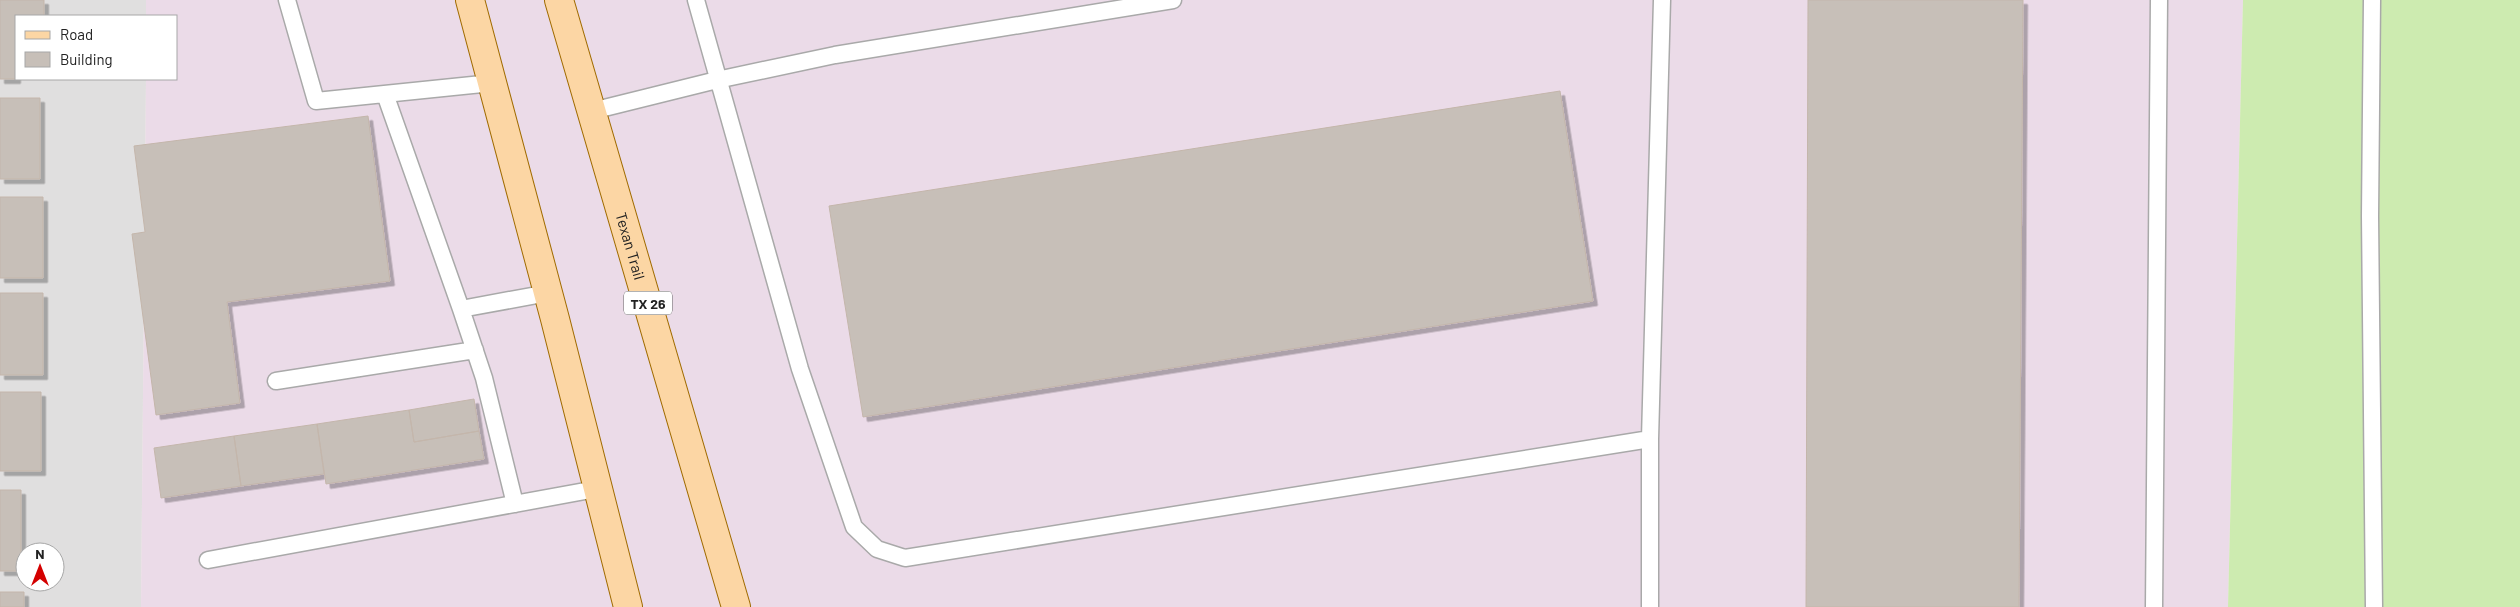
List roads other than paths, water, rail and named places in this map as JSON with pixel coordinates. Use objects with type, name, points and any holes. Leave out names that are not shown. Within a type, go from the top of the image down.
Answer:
[{"type":"main road","points":[[470,0],[548,293],[596,489],[628,607]]},
{"type":"main road","name":"Texan Trail","points":[[559,0],[736,607]]},
{"type":"lane","points":[[288,0],[316,101],[492,83]]},
{"type":"lane","points":[[696,0],[717,80],[806,388],[854,527],[877,550],[905,558],[1650,439]]},
{"type":"lane","points":[[592,111],[717,80],[835,55],[1173,0]]},
{"type":"lane","points":[[1650,607],[1650,439],[1662,0]]},
{"type":"lane","points":[[2154,607],[2159,0]]},
{"type":"lane","points":[[2372,0],[2370,216],[2374,607]]},
{"type":"lane","points":[[385,94],[462,309],[515,504]]},
{"type":"lane","points":[[462,309],[548,293]]},
{"type":"lane","points":[[276,381],[474,350]]},
{"type":"lane","points":[[208,560],[596,489]]}]
